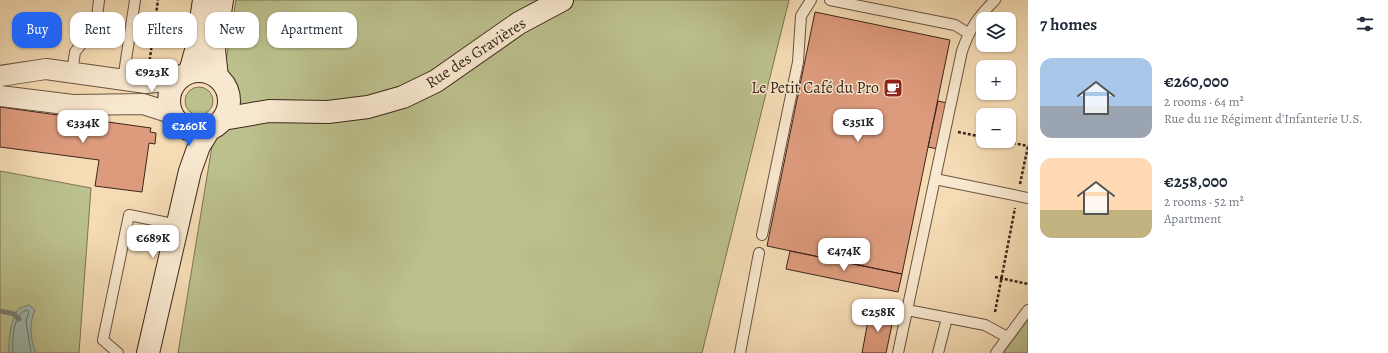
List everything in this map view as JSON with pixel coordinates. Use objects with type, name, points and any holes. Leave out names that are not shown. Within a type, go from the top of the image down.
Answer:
[{"type":"main road","points":[[190,172],[187,145],[176,120],[169,96],[183,76],[197,47],[204,0]]},
{"type":"main road","points":[[148,353],[190,172],[199,146],[217,124],[228,104],[221,83],[214,50],[222,0]]},
{"type":"main road","name":"Rue des Gravières","points":[[217,124],[268,111],[328,112],[368,107],[403,97],[436,81],[519,23],[562,0]]},
{"type":"main road","points":[[183,76],[201,71],[221,83]]},
{"type":"main road","name":"Rue des Gravières","points":[[221,83],[268,111]]},
{"type":"main road","points":[[176,120],[196,131],[217,124]]},
{"type":"street","points":[[41,101],[46,69]]},
{"type":"street","points":[[0,76],[46,69],[146,83],[183,76]]},
{"type":"street","points":[[0,96],[74,105],[144,104],[176,120]]},
{"type":"lane","points":[[72,73],[75,52],[96,26],[99,0]]},
{"type":"lane","points":[[123,80],[135,0]]},
{"type":"lane","points":[[762,235],[798,62],[801,16],[812,0]]},
{"type":"lane","points":[[830,0],[955,25],[968,33]]},
{"type":"lane","points":[[898,353],[962,51],[968,33],[978,18],[995,0]]},
{"type":"lane","points":[[935,179],[1023,197]]},
{"type":"lane","points":[[118,353],[103,340],[129,215],[178,225]]},
{"type":"lane","points":[[740,353],[759,254]]},
{"type":"lane","points":[[907,310],[985,325],[1007,337]]},
{"type":"lane","points":[[996,353],[1028,310]]},
{"type":"lane","points":[[938,353],[947,318]]},
{"type":"path","points":[[146,83],[158,0]]},
{"type":"path","points":[[946,130],[976,136]]},
{"type":"path","points":[[994,312],[1001,278],[1023,197],[1028,146],[1016,144]]},
{"type":"path","points":[[995,277],[1028,284]]},
{"type":"green space","points":[[236,0],[789,0],[702,353],[178,353],[228,48],[259,48],[259,12],[234,12]]},
{"type":"green space","points":[[199,87],[205,88],[209,91],[212,95],[212,107],[209,111],[205,114],[199,115],[193,114],[189,111],[186,107],[185,101],[186,95],[189,91],[193,88]]},
{"type":"green space","points":[[0,171],[91,188],[79,353],[0,353]]},
{"type":"green space","points":[[1028,319],[1028,353],[1003,353]]},
{"type":"water","points":[[29,305],[35,310],[31,331],[32,342],[36,353],[9,353],[9,343],[14,316],[20,308]]},
{"type":"building","points":[[815,12],[950,40],[902,274],[767,246]]},
{"type":"building","points":[[938,101],[947,103],[938,149],[928,147]]},
{"type":"building","points":[[0,107],[151,128],[150,132],[156,133],[155,144],[149,143],[142,192],[95,186],[99,160],[0,147]]},
{"type":"building","points":[[790,251],[902,274],[898,292],[786,269]]},
{"type":"building","points":[[870,310],[894,315],[886,353],[862,353]]},
{"type":"waterway","points":[[0,311],[14,314],[19,319]]},
{"type":"place","name":"Le Petit Café du Pro","points":[[893,88]]}]
